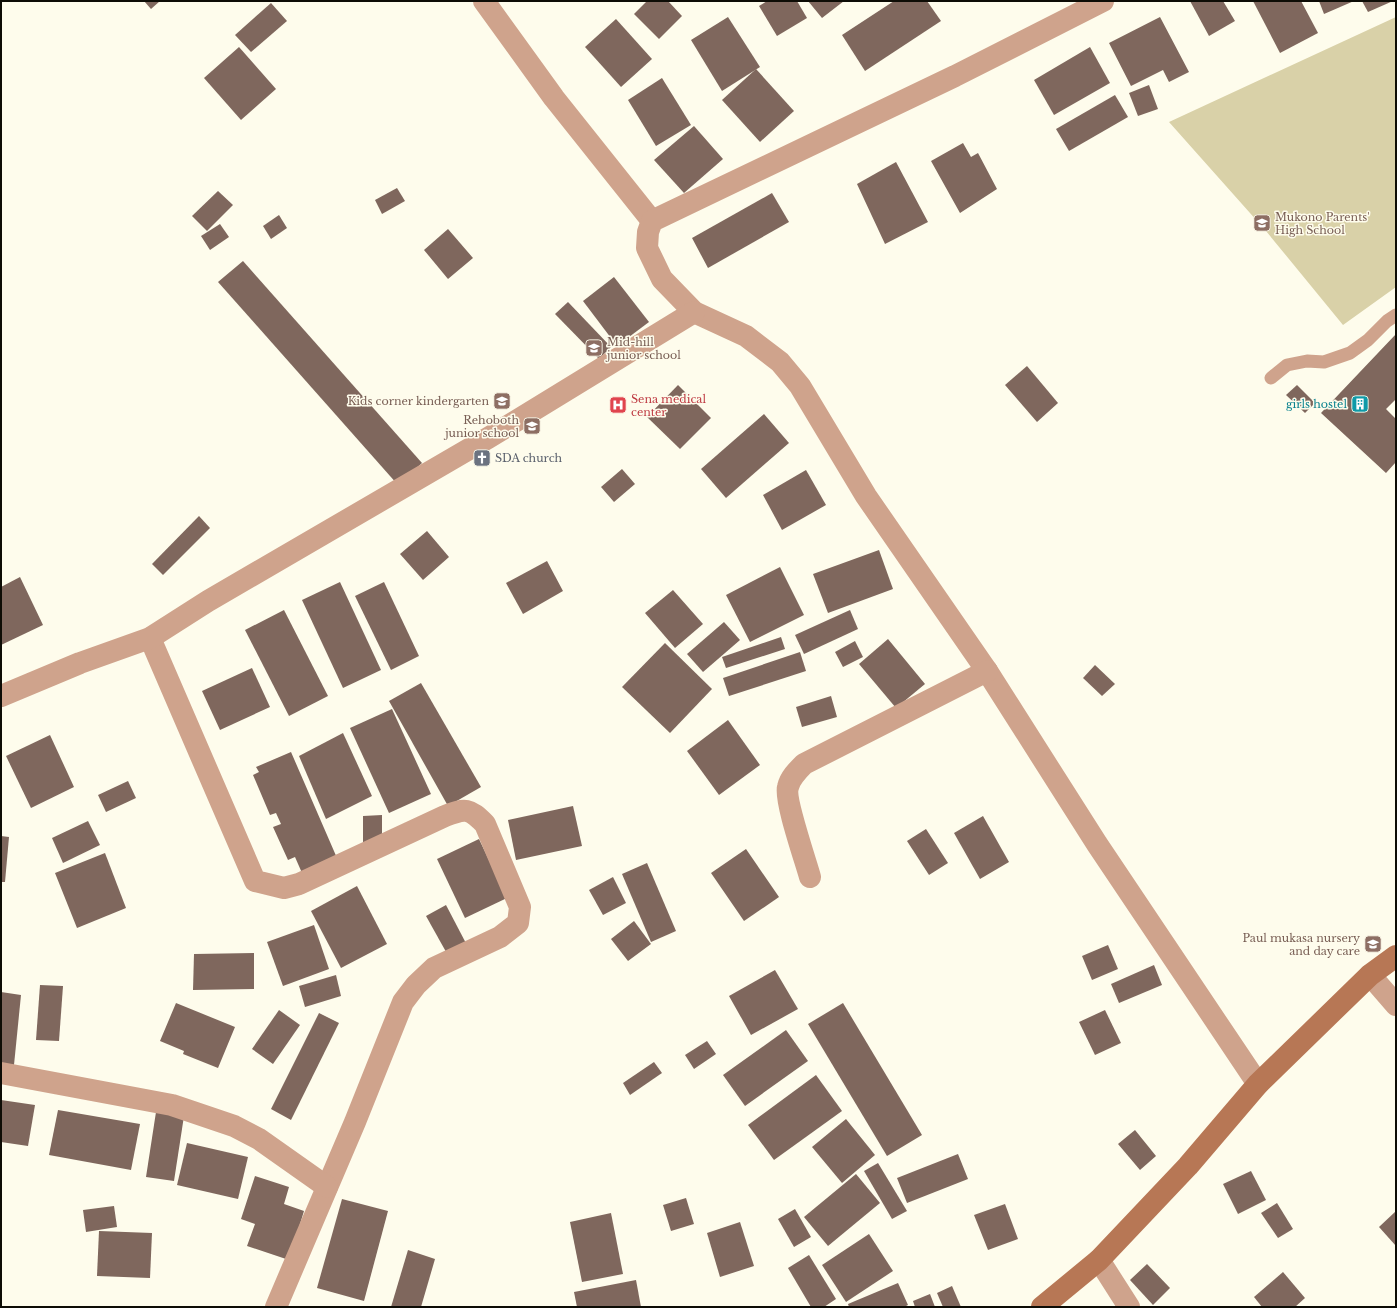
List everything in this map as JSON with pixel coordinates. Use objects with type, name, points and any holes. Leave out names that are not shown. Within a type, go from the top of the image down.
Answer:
[{"type":"street","points":[[484,1],[554,98],[652,221]]},
{"type":"street","points":[[1103,1],[955,76],[652,221],[648,232],[647,248],[662,279],[694,312],[746,336],[780,362],[800,386],[866,496],[987,671],[1097,844],[1258,1084]]},
{"type":"street","points":[[1,696],[80,663],[150,638],[208,600],[488,438],[694,312]]},
{"type":"street","points":[[150,638],[255,881],[284,888],[298,884],[445,816],[463,810],[475,814],[486,824],[520,907],[518,923],[500,936],[434,968],[416,985],[403,1002],[276,1307]]},
{"type":"street","points":[[810,877],[790,809],[787,788],[795,774],[804,764],[987,671]]},
{"type":"street","points":[[1042,1307],[1099,1260],[1188,1166],[1258,1084],[1370,975],[1396,956]]},
{"type":"street","points":[[1370,975],[1396,1005]]},
{"type":"street","points":[[1,1073],[172,1105],[234,1126],[259,1139],[327,1187]]},
{"type":"street","points":[[1099,1260],[1129,1307]]},
{"type":"lane","points":[[1271,378],[1287,365],[1307,361],[1324,362],[1350,353],[1368,340],[1387,321],[1396,315]]},
{"type":"shaded area","points":[[1396,17],[1396,287],[1343,325],[1266,231],[1169,122]]},
{"type":"building","points":[[144,1],[160,1],[151,9]]},
{"type":"building","points":[[647,1],[668,1],[682,16],[659,39],[634,14]]},
{"type":"building","points":[[767,1],[797,1],[807,18],[777,36],[759,6]]},
{"type":"building","points":[[808,1],[844,1],[822,18]]},
{"type":"building","points":[[894,1],[927,1],[941,21],[865,71],[842,35]]},
{"type":"building","points":[[1190,1],[1223,1],[1235,21],[1209,36]]},
{"type":"building","points":[[1253,1],[1301,1],[1318,33],[1280,53]]},
{"type":"building","points":[[1319,1],[1354,1],[1324,14]]},
{"type":"building","points":[[1362,1],[1393,1],[1368,12]]},
{"type":"building","points":[[271,3],[287,21],[251,52],[235,35]]},
{"type":"building","points":[[728,17],[760,67],[722,91],[691,40]]},
{"type":"building","points":[[1160,17],[1189,72],[1169,82],[1163,70],[1131,86],[1109,43]]},
{"type":"building","points":[[616,19],[652,59],[621,87],[585,47]]},
{"type":"building","points":[[239,47],[276,89],[241,120],[204,78]]},
{"type":"building","points":[[1090,47],[1110,83],[1054,115],[1034,80]]},
{"type":"building","points":[[756,69],[794,111],[760,142],[722,100]]},
{"type":"building","points":[[662,78],[691,125],[656,146],[628,100]]},
{"type":"building","points":[[1149,85],[1158,109],[1138,116],[1129,93]]},
{"type":"building","points":[[1115,95],[1128,117],[1069,151],[1056,129]]},
{"type":"building","points":[[694,126],[723,159],[684,193],[654,160]]},
{"type":"building","points":[[963,143],[971,157],[978,153],[997,189],[960,213],[931,161]]},
{"type":"building","points":[[896,162],[928,222],[885,244],[857,184]]},
{"type":"building","points":[[397,188],[405,201],[382,214],[375,200]]},
{"type":"building","points":[[218,191],[233,205],[207,231],[192,216]]},
{"type":"building","points":[[772,193],[789,222],[708,268],[692,238]]},
{"type":"building","points":[[279,215],[287,228],[271,239],[263,226]]},
{"type":"building","points":[[220,224],[229,237],[210,250],[201,236]]},
{"type":"building","points":[[448,229],[473,258],[448,279],[424,250]]},
{"type":"building","points":[[243,261],[422,463],[398,485],[218,282]]},
{"type":"building","points":[[614,277],[649,322],[617,346],[583,301]]},
{"type":"building","points":[[568,302],[611,347],[599,359],[555,314]]},
{"type":"building","name":"girls hostel","points":[[1396,334],[1396,399],[1386,409],[1396,419],[1396,462],[1386,473],[1321,413]]},
{"type":"building","points":[[1027,366],[1058,403],[1037,422],[1005,385]]},
{"type":"building","points":[[678,385],[711,418],[680,449],[647,417]]},
{"type":"building","points":[[1297,385],[1315,403],[1305,413],[1286,395]]},
{"type":"building","points":[[764,414],[789,443],[726,498],[701,469]]},
{"type":"building","points":[[622,469],[635,484],[614,502],[601,487]]},
{"type":"building","points":[[806,470],[826,505],[782,530],[763,495]]},
{"type":"building","points":[[199,516],[210,528],[163,575],[152,564]]},
{"type":"building","points":[[427,531],[449,557],[423,580],[400,554]]},
{"type":"building","points":[[879,550],[893,589],[828,613],[813,574]]},
{"type":"building","points":[[547,561],[563,591],[523,614],[506,583]]},
{"type":"building","points":[[780,567],[804,615],[750,642],[726,595]]},
{"type":"building","points":[[20,577],[43,625],[1,645],[1,587]]},
{"type":"building","points":[[340,582],[381,670],[343,688],[302,600]]},
{"type":"building","points":[[384,582],[419,656],[391,670],[355,596]]},
{"type":"building","points":[[673,590],[703,624],[675,648],[645,613]]},
{"type":"building","points":[[284,610],[328,696],[289,716],[245,630]]},
{"type":"building","points":[[850,610],[858,629],[804,654],[795,635]]},
{"type":"building","points":[[724,622],[740,640],[703,672],[687,654]]},
{"type":"building","points":[[781,637],[785,649],[726,668],[722,657]]},
{"type":"building","points":[[888,639],[925,684],[896,708],[859,664]]},
{"type":"building","points":[[855,641],[863,657],[843,667],[835,652]]},
{"type":"building","points":[[665,643],[712,689],[670,733],[622,687]]},
{"type":"building","points":[[800,652],[806,671],[729,696],[723,678]]},
{"type":"building","points":[[1095,665],[1115,684],[1102,696],[1083,678]]},
{"type":"building","points":[[252,668],[270,707],[220,730],[202,691]]},
{"type":"building","points":[[421,683],[481,787],[448,806],[389,701]]},
{"type":"building","points":[[831,696],[837,717],[802,727],[796,707]]},
{"type":"building","points":[[392,709],[431,794],[389,813],[350,728]]},
{"type":"building","points":[[728,720],[760,765],[719,795],[687,751]]},
{"type":"building","points":[[343,733],[372,796],[326,819],[299,756]]},
{"type":"building","points":[[50,735],[74,787],[31,808],[6,756]]},
{"type":"building","points":[[291,752],[337,858],[302,873],[295,857],[288,860],[273,827],[281,824],[276,813],[270,815],[253,775],[259,772],[256,767]]},
{"type":"building","points":[[128,781],[136,798],[106,812],[98,795]]},
{"type":"building","points":[[573,806],[582,846],[516,860],[508,820]]},
{"type":"building","points":[[382,815],[382,845],[363,845],[363,816]]},
{"type":"building","points":[[983,816],[1009,862],[980,879],[954,833]]},
{"type":"building","points":[[88,821],[100,845],[63,863],[52,838]]},
{"type":"building","points":[[926,829],[948,863],[929,875],[907,841]]},
{"type":"building","points":[[1,836],[9,837],[5,882],[1,882]]},
{"type":"building","points":[[479,839],[507,898],[465,918],[437,859]]},
{"type":"building","points":[[746,849],[779,897],[744,921],[711,873]]},
{"type":"building","points":[[105,853],[126,908],[77,928],[55,873]]},
{"type":"building","points":[[647,863],[676,931],[651,942],[622,874]]},
{"type":"building","points":[[613,877],[626,903],[603,915],[589,890]]},
{"type":"building","points":[[357,886],[387,944],[341,968],[311,911]]},
{"type":"building","points":[[446,905],[469,949],[450,959],[426,916]]},
{"type":"building","points":[[634,921],[651,944],[628,961],[611,939]]},
{"type":"building","points":[[314,925],[329,969],[283,986],[267,942]]},
{"type":"building","points":[[1108,945],[1118,969],[1092,980],[1082,956]]},
{"type":"building","points":[[254,953],[254,989],[193,990],[194,954]]},
{"type":"building","points":[[1154,965],[1162,985],[1119,1003],[1111,984]]},
{"type":"building","points":[[775,970],[798,1009],[751,1035],[729,996]]},
{"type":"building","points":[[336,975],[341,996],[305,1007],[299,986]]},
{"type":"building","points":[[40,985],[63,986],[59,1041],[36,1040]]},
{"type":"building","points":[[1,992],[21,995],[14,1065],[1,1063]]},
{"type":"building","points":[[176,1003],[235,1027],[218,1068],[183,1054],[184,1051],[160,1041]]},
{"type":"building","points":[[843,1003],[922,1135],[887,1156],[808,1024]]},
{"type":"building","points":[[279,1010],[300,1025],[273,1064],[252,1049]]},
{"type":"building","points":[[1105,1010],[1121,1043],[1095,1055],[1079,1022]]},
{"type":"building","points":[[319,1013],[339,1023],[291,1120],[271,1109]]},
{"type":"building","points":[[786,1030],[808,1061],[745,1106],[723,1075]]},
{"type":"building","points":[[707,1041],[716,1054],[694,1069],[685,1055]]},
{"type":"building","points":[[654,1062],[662,1073],[630,1095],[623,1083]]},
{"type":"building","points":[[816,1075],[842,1111],[774,1160],[748,1125]]},
{"type":"building","points":[[1,1100],[35,1105],[28,1146],[1,1142]]},
{"type":"building","points":[[58,1110],[140,1124],[131,1170],[49,1155]]},
{"type":"building","points":[[156,1112],[184,1116],[174,1181],[146,1177]]},
{"type":"building","points":[[846,1119],[875,1155],[842,1183],[812,1147]]},
{"type":"building","points":[[1135,1130],[1156,1156],[1140,1170],[1118,1144]]},
{"type":"building","points":[[187,1143],[248,1157],[238,1199],[177,1185]]},
{"type":"building","points":[[958,1154],[968,1179],[907,1203],[897,1178]]},
{"type":"building","points":[[878,1163],[907,1211],[892,1219],[864,1171]]},
{"type":"building","points":[[1251,1171],[1266,1200],[1238,1214],[1223,1184]]},
{"type":"building","points":[[856,1174],[880,1203],[828,1246],[804,1217]]},
{"type":"building","points":[[255,1176],[289,1187],[284,1204],[304,1211],[289,1260],[247,1246],[255,1224],[241,1219]]},
{"type":"building","points":[[686,1198],[694,1224],[671,1231],[663,1205]]},
{"type":"building","points":[[342,1199],[388,1211],[364,1301],[317,1288]]},
{"type":"building","points":[[1277,1203],[1293,1229],[1278,1238],[1261,1213]]},
{"type":"building","points":[[1005,1204],[1018,1239],[988,1250],[974,1215]]},
{"type":"building","points":[[114,1206],[117,1227],[86,1232],[83,1210]]},
{"type":"building","points":[[795,1209],[811,1237],[794,1247],[778,1219]]},
{"type":"building","points":[[1396,1211],[1396,1246],[1379,1227]]},
{"type":"building","points":[[611,1213],[623,1274],[582,1282],[570,1222]]},
{"type":"building","points":[[740,1222],[754,1266],[720,1277],[707,1233]]},
{"type":"building","points":[[99,1231],[152,1233],[150,1278],[97,1276]]},
{"type":"building","points":[[869,1234],[893,1271],[846,1302],[822,1265]]},
{"type":"building","points":[[408,1250],[435,1259],[421,1307],[391,1307]]},
{"type":"building","points":[[809,1255],[836,1299],[824,1307],[811,1307],[788,1268]]},
{"type":"building","points":[[1147,1264],[1170,1288],[1153,1305],[1130,1280]]},
{"type":"building","points":[[1283,1272],[1305,1298],[1295,1307],[1262,1307],[1254,1297]]},
{"type":"building","points":[[636,1280],[641,1307],[577,1307],[574,1292]]},
{"type":"building","points":[[898,1283],[908,1305],[904,1307],[849,1307],[848,1304]]},
{"type":"building","points":[[952,1286],[961,1307],[943,1307],[937,1293]]},
{"type":"building","points":[[930,1294],[935,1307],[915,1307],[913,1301]]},
{"type":"place","name":"Mukono Parents' High School","points":[[1262,223]]},
{"type":"place","name":"Mid-hill junior school","points":[[594,348]]},
{"type":"place","name":"Kids corner kindergarten","points":[[502,401]]},
{"type":"place","name":"girls hostel","points":[[1360,404]]},
{"type":"place","name":"Sena medical center","points":[[618,405]]},
{"type":"place","name":"Rehoboth junior school","points":[[532,426]]},
{"type":"place","name":"SDA church","points":[[482,458]]},
{"type":"place","name":"Paul mukasa nursery and day care","points":[[1373,944]]}]
